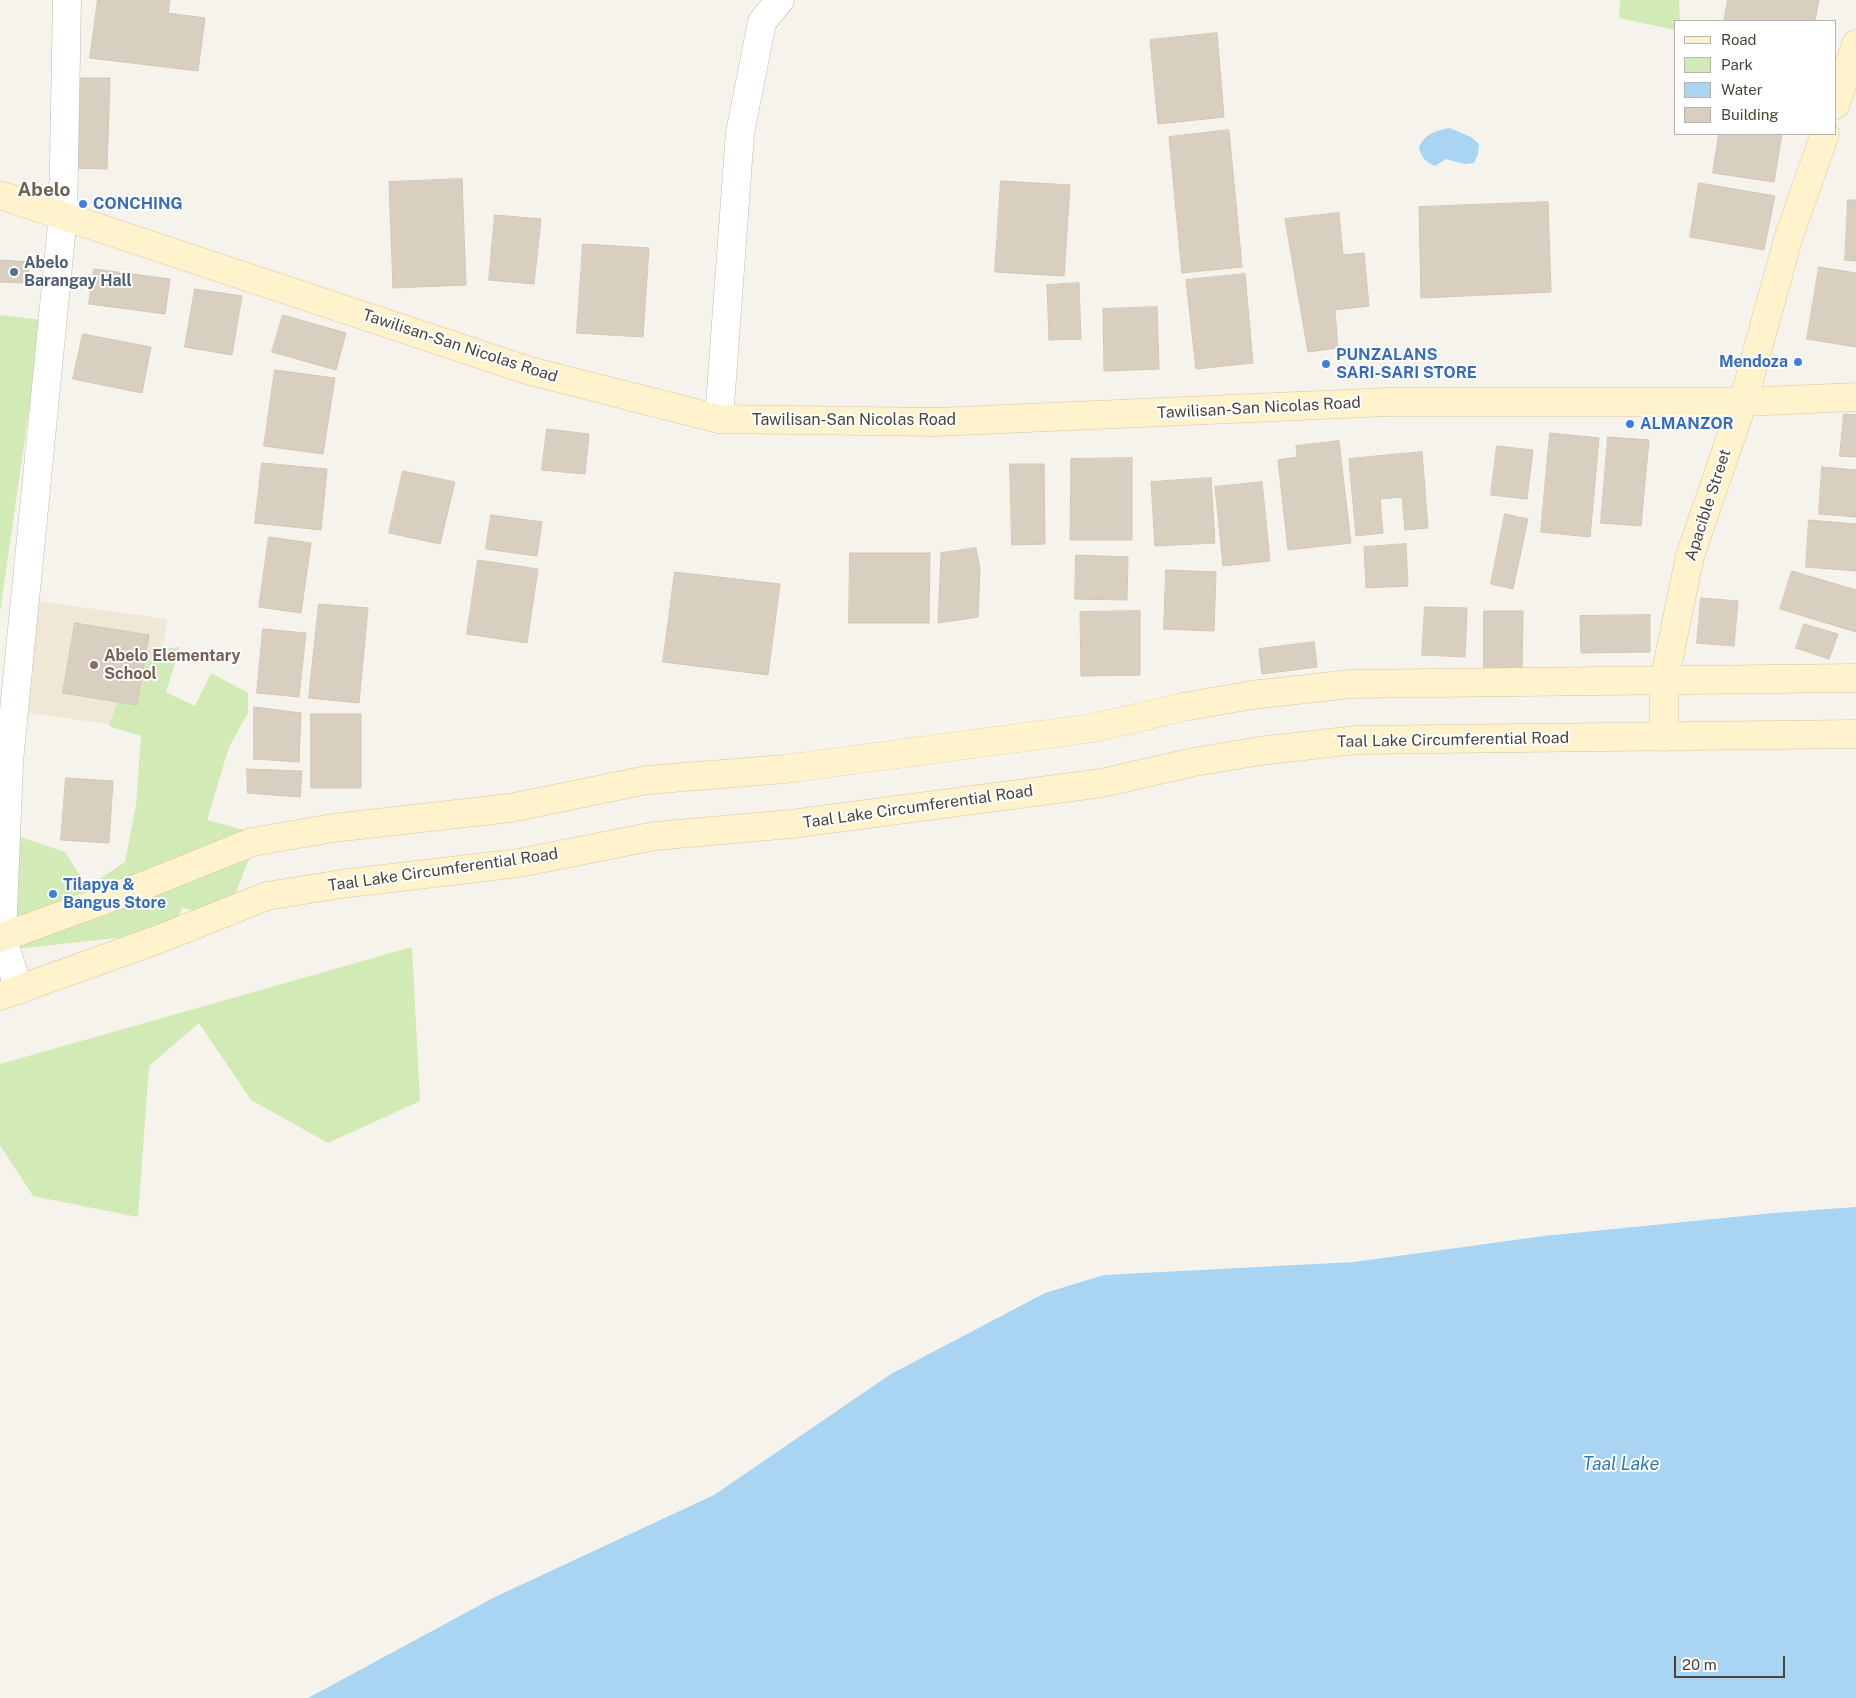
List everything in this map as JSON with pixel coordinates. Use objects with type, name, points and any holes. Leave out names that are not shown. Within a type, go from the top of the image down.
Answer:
[{"type":"main road","points":[[1836,102],[1856,44]]},
{"type":"main road","name":"Apacible Street","points":[[1664,737],[1664,681],[1690,556],[1743,402],[1789,236],[1825,135]]},
{"type":"main road","name":"Tawilisan-San Nicolas Road","points":[[0,195],[530,371],[719,419],[936,422],[1388,402],[1743,402],[1856,397]]},
{"type":"main road","points":[[1,938],[143,886],[252,842],[333,828],[510,808],[648,780],[785,769],[1093,728],[1183,707],[1262,694],[1351,684],[1856,678]]},
{"type":"main road","name":"Taal Lake Circumferential Road","points":[[10,993],[162,938],[267,896],[341,884],[518,863],[655,836],[790,824],[1093,784],[1250,752],[1345,741],[1451,738],[1856,734]]},
{"type":"street","points":[[10,993],[1,938],[4,764],[63,215],[67,0]]},
{"type":"street","points":[[719,419],[740,133],[762,22],[780,0]]},
{"type":"shaded area","name":"Abelo Elementary School","points":[[37,601],[167,619],[151,730],[21,712]]},
{"type":"green space","points":[[1620,0],[1679,0],[1680,20],[1674,20],[1674,30],[1619,18]]},
{"type":"green space","points":[[0,315],[42,320],[0,612]]},
{"type":"green space","points":[[180,647],[166,692],[195,706],[211,673],[248,693],[248,713],[229,747],[207,820],[259,834],[226,917],[182,908],[172,932],[6,950],[15,835],[65,852],[87,887],[125,862],[136,805],[141,736],[109,726],[135,652]]},
{"type":"green space","points":[[412,947],[420,1101],[328,1143],[251,1100],[199,1023],[149,1066],[138,1217],[33,1196],[0,1145],[0,1064]]},
{"type":"water","points":[[1450,128],[1471,137],[1479,144],[1478,154],[1474,163],[1465,164],[1446,159],[1435,166],[1426,161],[1422,156],[1419,147],[1428,136]]},
{"type":"water","name":"Taal Lake","points":[[1856,1207],[1856,1698],[308,1698],[495,1597],[714,1495],[891,1374],[1045,1293],[1104,1275],[1354,1262],[1544,1236],[1774,1213]]},
{"type":"building","points":[[98,0],[170,0],[168,13],[205,18],[198,71],[90,58]]},
{"type":"building","points":[[1728,0],[1819,0],[1815,20],[1724,20]]},
{"type":"building","points":[[1217,33],[1224,117],[1158,124],[1150,40]]},
{"type":"building","points":[[75,78],[110,78],[107,169],[73,168]]},
{"type":"building","points":[[1229,130],[1242,267],[1182,273],[1169,137]]},
{"type":"building","points":[[1719,135],[1782,135],[1774,182],[1713,173]]},
{"type":"building","points":[[462,179],[466,285],[393,288],[389,182]]},
{"type":"building","points":[[1001,181],[1070,185],[1064,276],[995,272]]},
{"type":"building","points":[[1699,183],[1775,196],[1764,250],[1690,237]]},
{"type":"building","points":[[1848,200],[1856,200],[1856,261],[1845,260]]},
{"type":"building","points":[[1548,202],[1551,292],[1421,298],[1419,207]]},
{"type":"building","points":[[1339,213],[1343,255],[1364,253],[1369,306],[1335,310],[1338,348],[1308,352],[1285,219]]},
{"type":"building","points":[[495,215],[541,219],[534,284],[489,280]]},
{"type":"building","points":[[583,244],[649,248],[643,337],[577,333]]},
{"type":"building","name":"Abelo Barangay Hall","points":[[0,260],[29,262],[27,283],[0,282]]},
{"type":"building","points":[[1819,267],[1856,273],[1856,347],[1807,339]]},
{"type":"building","points":[[94,269],[170,279],[165,314],[89,304]]},
{"type":"building","points":[[1245,274],[1253,363],[1196,369],[1186,280]]},
{"type":"building","points":[[1079,283],[1081,339],[1049,340],[1047,285]]},
{"type":"building","points":[[195,289],[242,296],[232,355],[185,347]]},
{"type":"building","points":[[1157,307],[1159,369],[1104,371],[1103,309]]},
{"type":"building","points":[[283,315],[346,333],[336,370],[272,352]]},
{"type":"building","points":[[83,334],[151,347],[142,393],[73,379]]},
{"type":"building","points":[[275,370],[335,378],[323,454],[264,446]]},
{"type":"building","points":[[1844,414],[1856,415],[1856,457],[1840,456]]},
{"type":"building","points":[[547,429],[589,434],[585,474],[542,470]]},
{"type":"building","points":[[1550,433],[1599,438],[1590,537],[1541,532]]},
{"type":"building","points":[[1608,437],[1649,440],[1641,526],[1601,523]]},
{"type":"building","points":[[1339,441],[1351,543],[1288,550],[1278,460],[1297,457],[1296,446]]},
{"type":"building","points":[[1497,446],[1533,450],[1527,499],[1491,495]]},
{"type":"building","points":[[1422,452],[1428,528],[1405,530],[1402,497],[1380,499],[1383,533],[1356,536],[1349,459]]},
{"type":"building","points":[[1132,458],[1132,540],[1070,540],[1071,459]]},
{"type":"building","points":[[262,463],[327,469],[321,530],[255,523]]},
{"type":"building","points":[[1010,464],[1044,464],[1045,544],[1012,545]]},
{"type":"building","points":[[1822,467],[1856,470],[1856,517],[1819,514]]},
{"type":"building","points":[[403,471],[455,482],[440,544],[389,533]]},
{"type":"building","points":[[1211,478],[1215,543],[1155,546],[1151,482]]},
{"type":"building","points":[[1262,482],[1270,561],[1223,566],[1215,487]]},
{"type":"building","points":[[1505,514],[1528,519],[1513,589],[1491,584]]},
{"type":"building","points":[[491,515],[542,522],[537,556],[486,549]]},
{"type":"building","points":[[1809,520],[1856,524],[1856,571],[1806,567]]},
{"type":"building","points":[[269,537],[311,543],[301,613],[259,607]]},
{"type":"building","points":[[1406,544],[1408,586],[1366,588],[1364,547]]},
{"type":"building","points":[[976,548],[980,569],[978,617],[938,623],[941,553]]},
{"type":"building","points":[[850,553],[930,553],[929,623],[849,623]]},
{"type":"building","points":[[1076,555],[1128,557],[1127,600],[1075,599]]},
{"type":"building","points":[[478,560],[538,569],[527,643],[467,634]]},
{"type":"building","points":[[1166,570],[1216,572],[1214,631],[1164,629]]},
{"type":"building","points":[[1792,571],[1856,590],[1856,632],[1780,609]]},
{"type":"building","points":[[675,572],[780,584],[768,675],[663,662]]},
{"type":"building","points":[[1701,598],[1738,601],[1734,646],[1697,643]]},
{"type":"building","points":[[319,604],[368,608],[359,703],[309,698]]},
{"type":"building","points":[[1425,607],[1467,608],[1465,657],[1422,655]]},
{"type":"building","points":[[1140,611],[1140,675],[1081,676],[1080,612]]},
{"type":"building","points":[[1484,611],[1523,611],[1522,671],[1484,670]]},
{"type":"building","points":[[1650,615],[1650,652],[1581,653],[1580,616]]},
{"type":"building","points":[[75,623],[149,635],[137,705],[63,693]]},
{"type":"building","points":[[1804,624],[1838,634],[1829,659],[1796,648]]},
{"type":"building","points":[[263,629],[306,633],[299,697],[257,693]]},
{"type":"building","points":[[1314,642],[1317,667],[1262,674],[1259,649]]},
{"type":"building","points":[[254,707],[301,713],[299,762],[254,759]]},
{"type":"building","points":[[311,714],[361,714],[361,788],[311,788]]},
{"type":"building","points":[[247,769],[302,771],[300,797],[248,793]]},
{"type":"building","points":[[66,778],[113,781],[109,843],[61,840]]},
{"type":"place","name":"CONCHING","points":[[83,204]]},
{"type":"place","name":"Abelo Barangay Hall","points":[[14,272]]},
{"type":"place","name":"Mendoza","points":[[1798,362]]},
{"type":"place","name":"PUNZALANS SARI-SARI STORE","points":[[1326,364]]},
{"type":"place","name":"ALMANZOR","points":[[1630,424]]},
{"type":"place","name":"Abelo Elementary School","points":[[94,665]]},
{"type":"place","name":"Tilapya & Bangus Store","points":[[53,894]]},
{"type":"district","name":"Abelo","points":[[44,190]]}]
